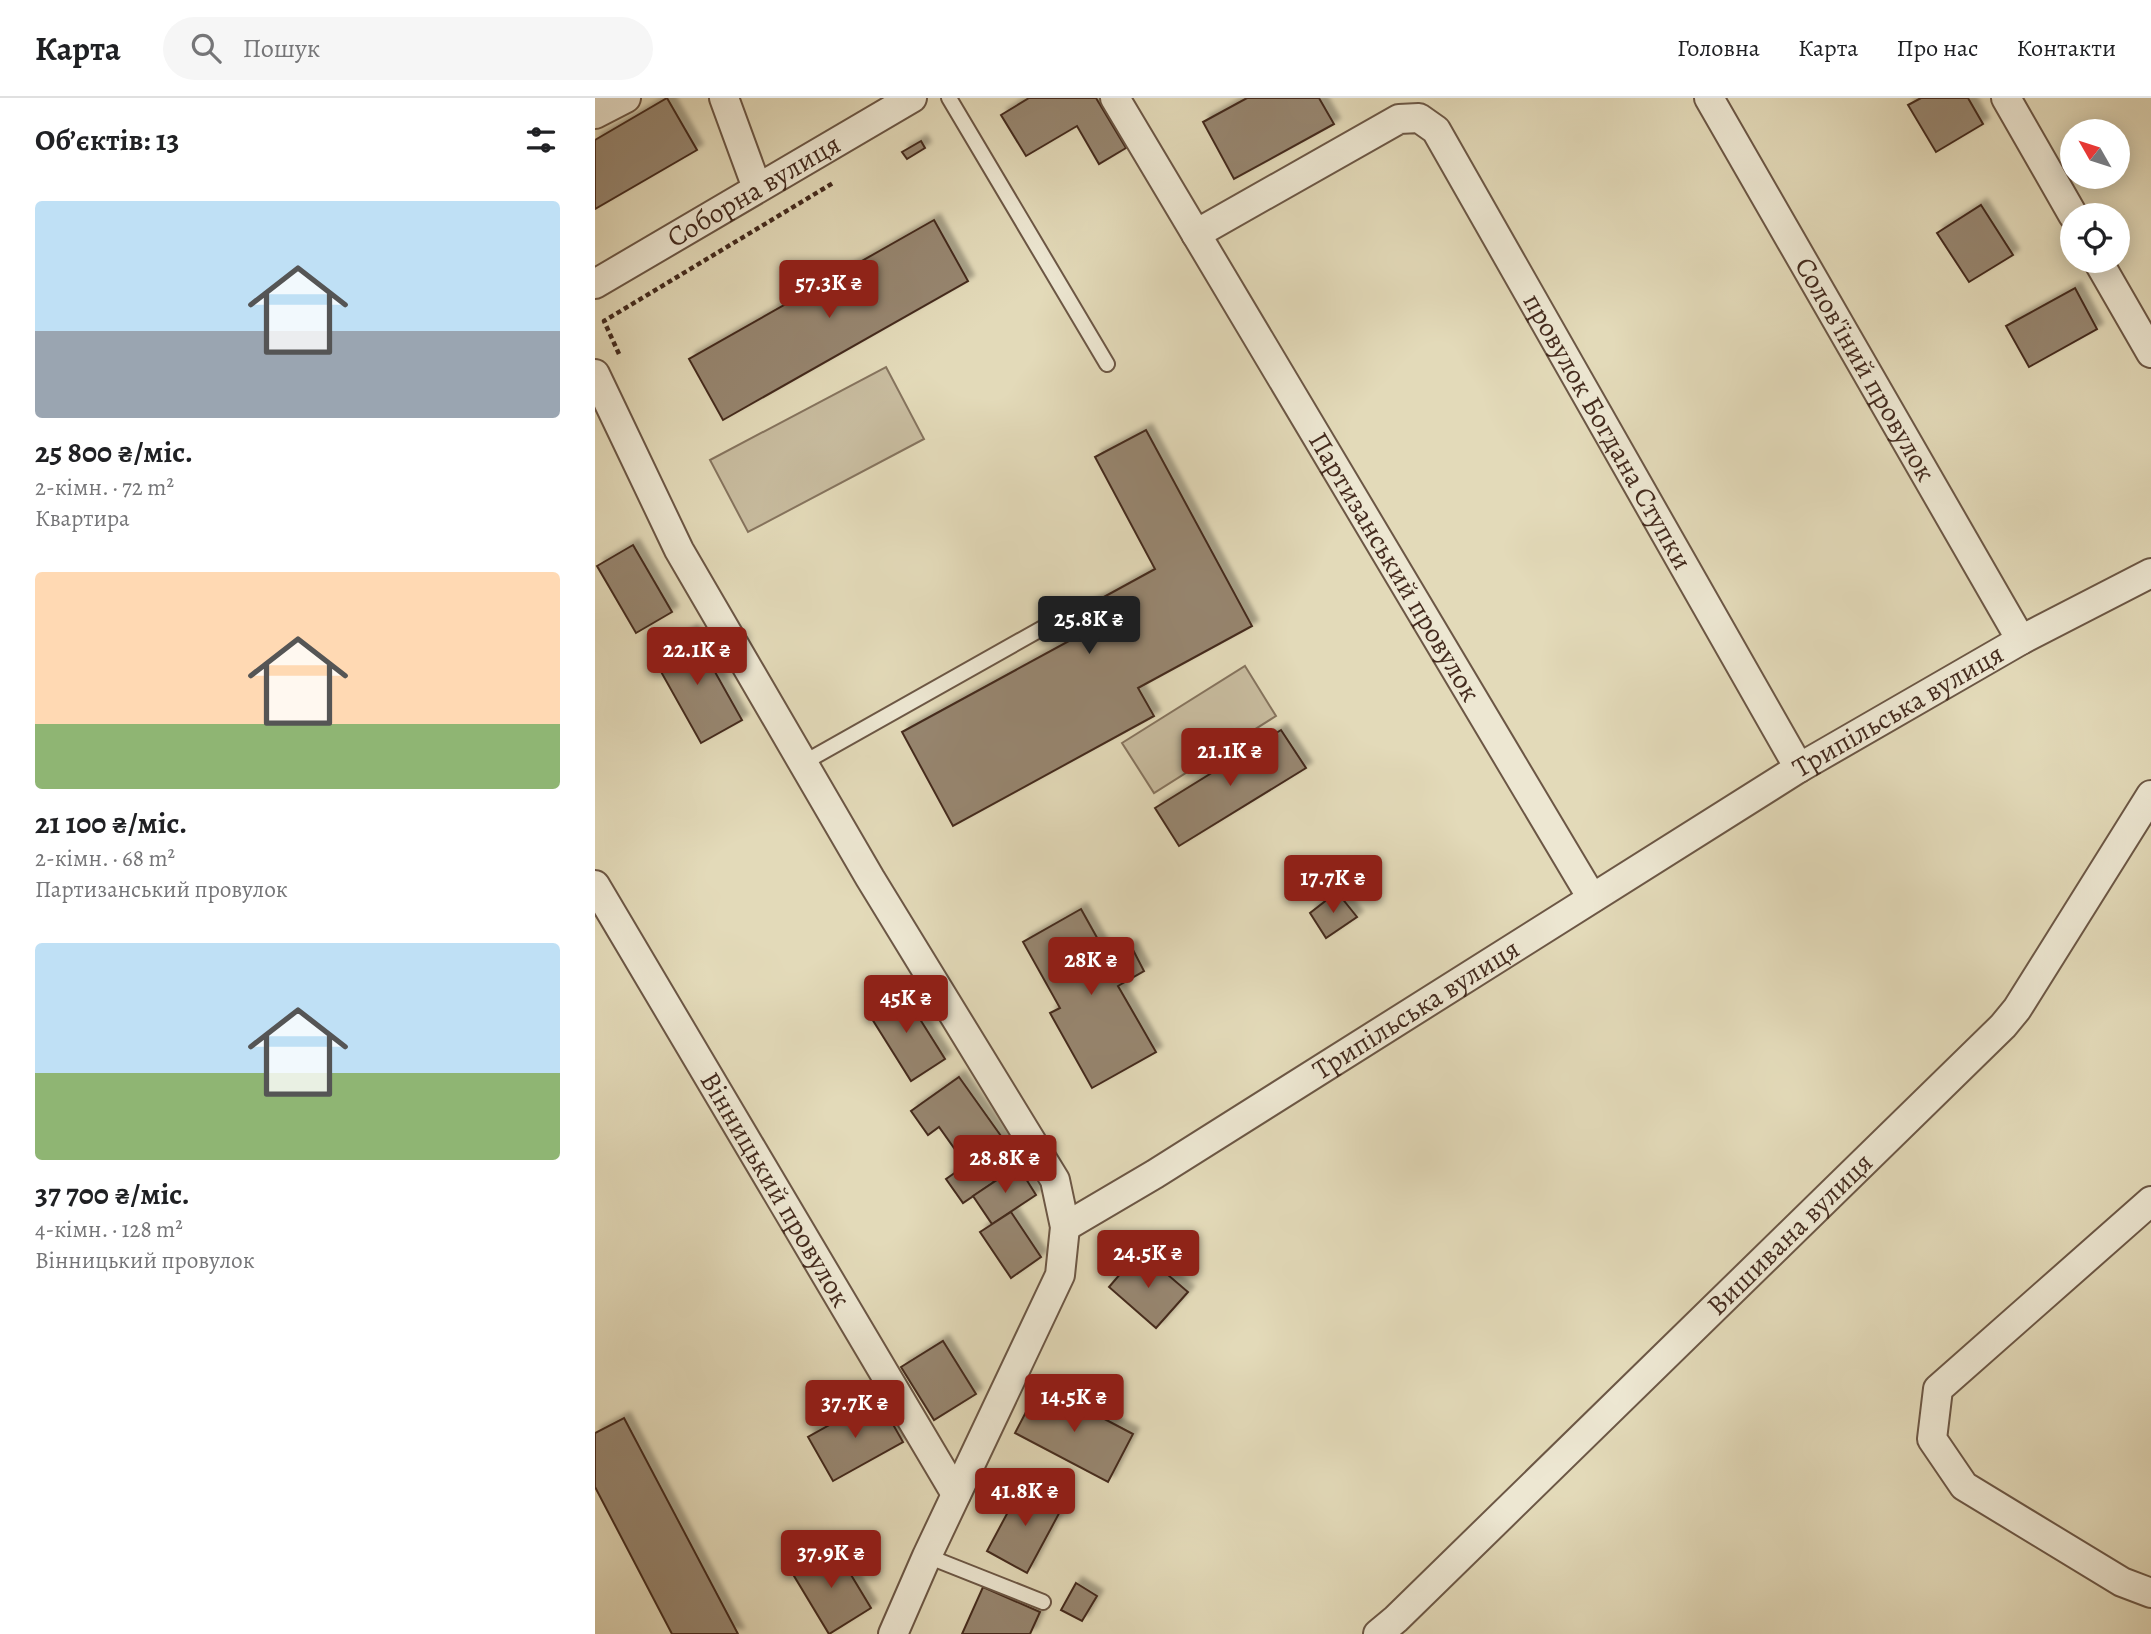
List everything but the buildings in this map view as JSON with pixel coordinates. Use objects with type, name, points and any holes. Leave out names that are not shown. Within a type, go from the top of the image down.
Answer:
[{"type":"street","points":[[595,114],[626,98]]},
{"type":"street","points":[[724,98],[757,188]]},
{"type":"street","name":"Соборна вулиця","points":[[595,284],[912,98]]},
{"type":"street","name":"Партизанський провулок","points":[[1115,98],[1592,898]]},
{"type":"street","name":"Солов'їний провулок","points":[[1709,98],[2021,640]]},
{"type":"street","points":[[2006,98],[2066,203]]},
{"type":"street","name":"провулок Богдана Ступки","points":[[1196,234],[1399,119],[1419,118],[1436,130],[1798,768]]},
{"type":"street","points":[[2105,273],[2151,353]]},
{"type":"street","points":[[595,374],[679,550],[870,878],[1055,1180],[1065,1227],[1060,1275],[893,1634]]},
{"type":"street","name":"Трипільська вулиця","points":[[1065,1227],[1155,1174],[1798,768],[2021,640],[2151,573]]},
{"type":"street","name":"Вишивана вулиця","points":[[1378,1634],[2003,1026],[2017,1009],[2151,796]]},
{"type":"street","name":"Вінницький провулок","points":[[595,885],[956,1494]]},
{"type":"street","points":[[2151,1201],[1938,1389],[1932,1439],[1964,1486],[2122,1582],[2151,1593]]},
{"type":"lane","points":[[949,98],[1107,365]]},
{"type":"lane","points":[[803,763],[1063,616]]},
{"type":"lane","points":[[927,1556],[1043,1602]]},
{"type":"path","points":[[621,359],[604,321],[838,180]]},
{"type":"shaded area","points":[[886,367],[924,439],[748,532],[710,460]]},
{"type":"shaded area","points":[[1245,666],[1276,716],[1154,793],[1122,743]]}]
